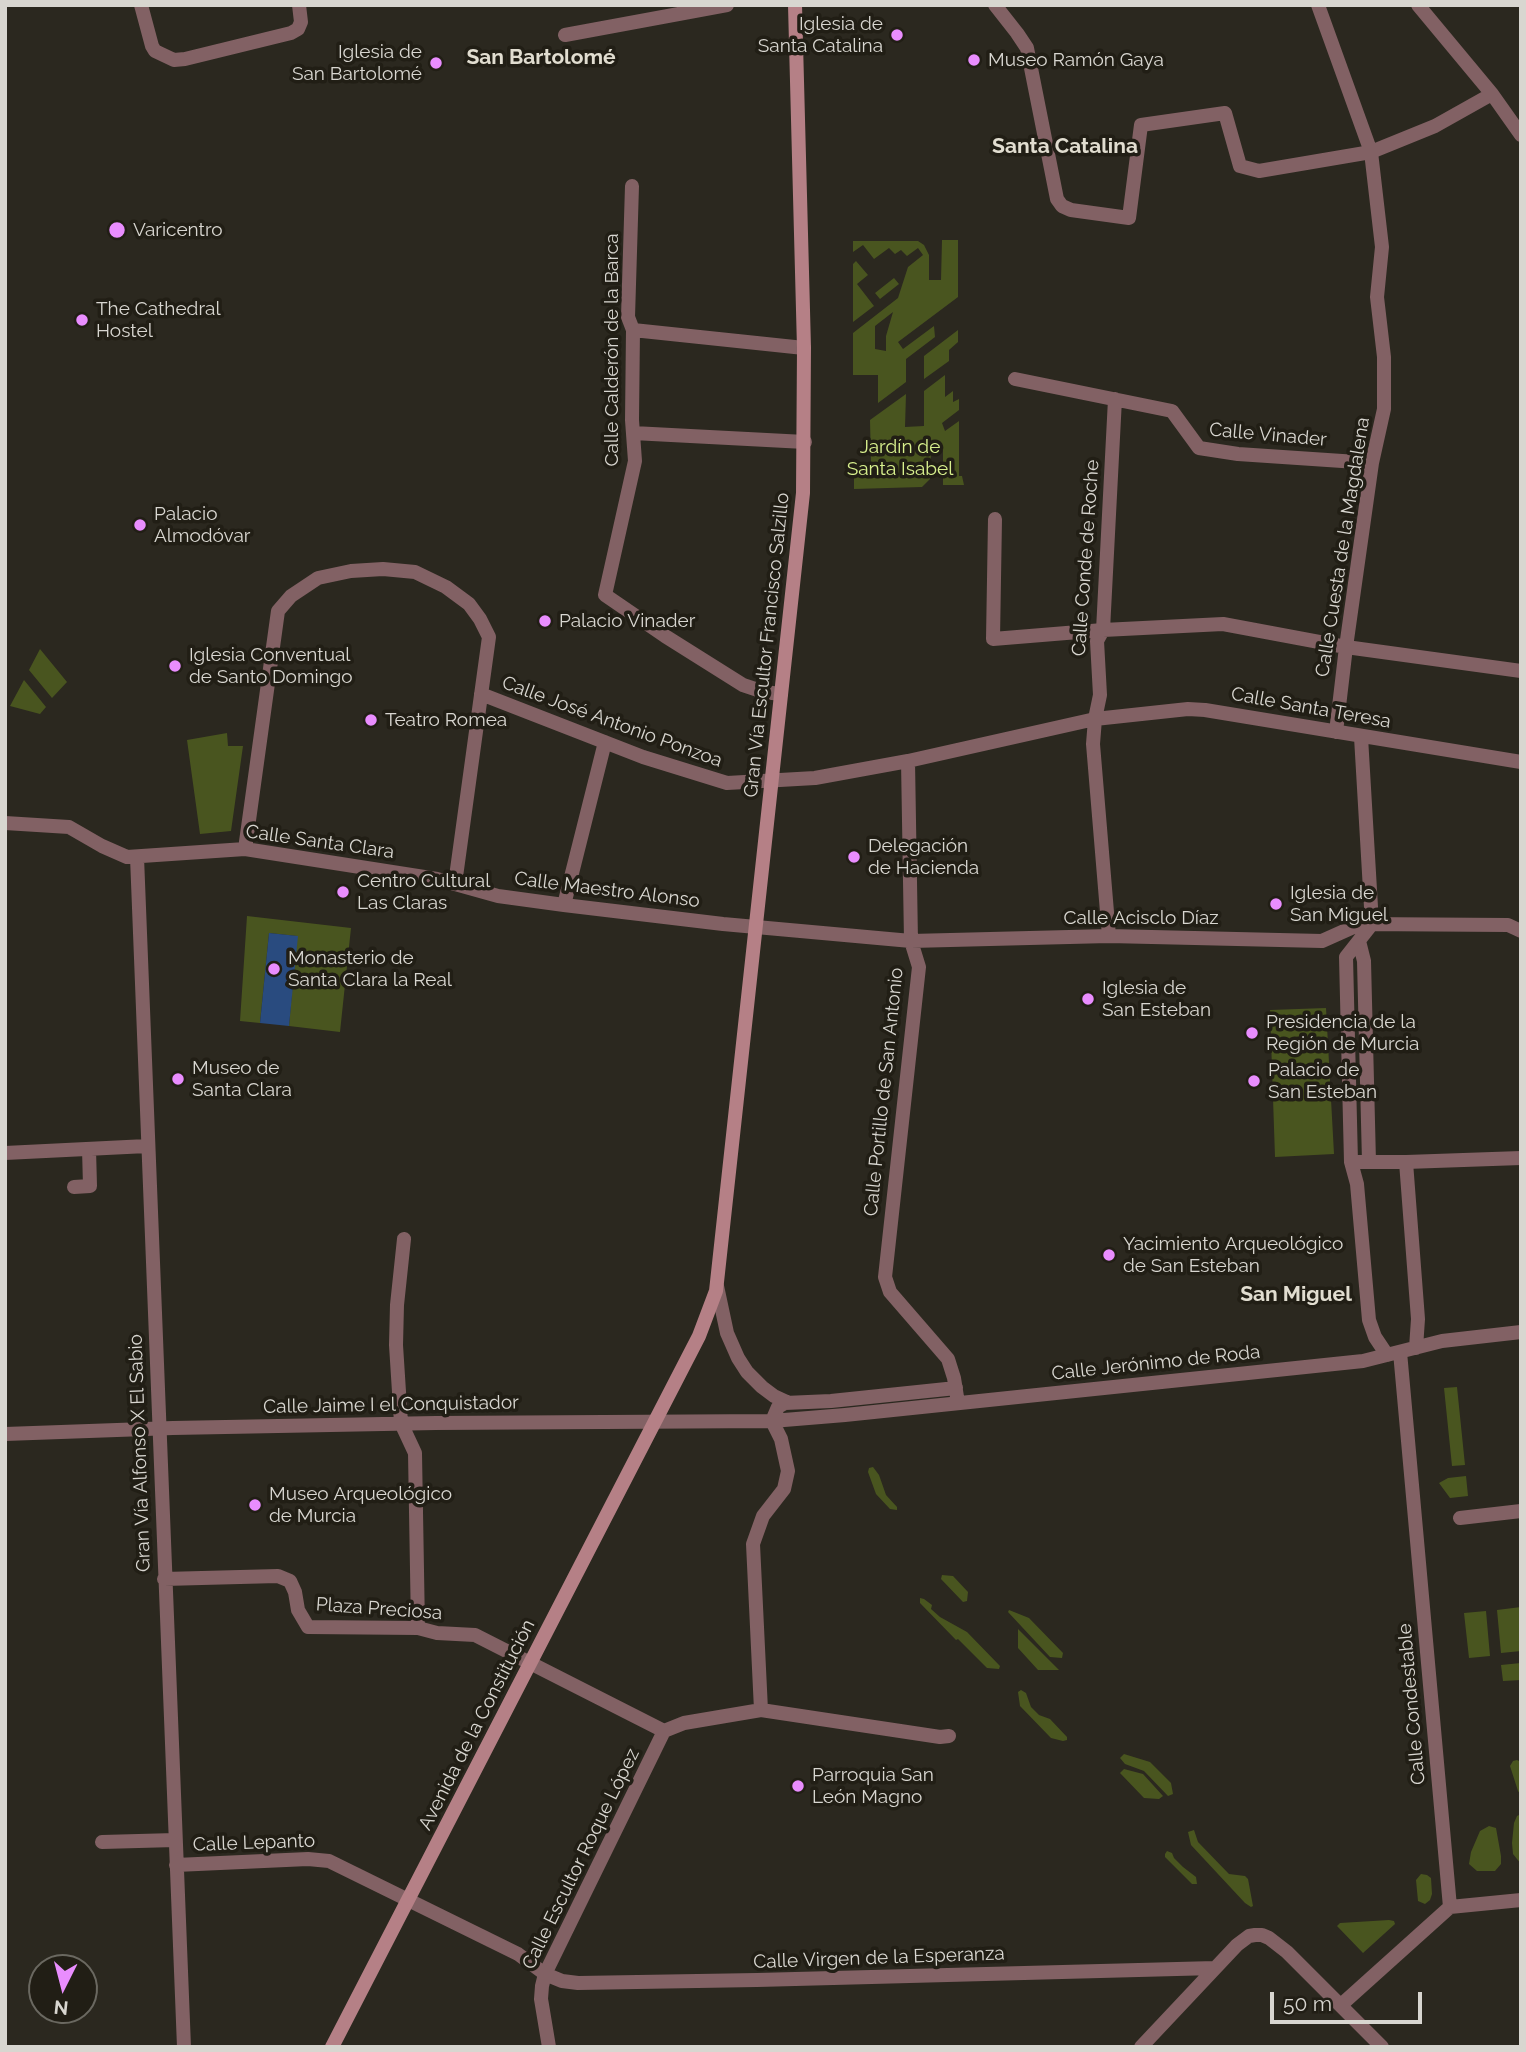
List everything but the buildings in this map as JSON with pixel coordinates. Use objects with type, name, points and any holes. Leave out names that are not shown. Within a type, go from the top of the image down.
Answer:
[{"type":"main road","name":"Gran Vía Escultor Francisco Salzillo","points":[[717,1285],[802,508],[804,348],[795,5]]},
{"type":"main road","name":"Avenida de la Constitución","points":[[332,2047],[699,1336],[712,1307],[717,1285]]},
{"type":"street","points":[[141,5],[155,51],[174,60],[280,36],[298,29],[301,22],[299,5]]},
{"type":"street","points":[[565,35],[727,5]]},
{"type":"street","points":[[995,5],[1027,48],[1058,199],[1062,206],[1070,209],[1129,218],[1141,125],[1226,113],[1240,166],[1259,171],[1371,152],[1435,126],[1492,93]]},
{"type":"street","name":"Calle Cuesta de la Magdalena","points":[[1318,5],[1371,152],[1382,247],[1377,297],[1384,357],[1384,409],[1372,463],[1336,732]]},
{"type":"street","points":[[1418,5],[1492,93],[1521,135]]},
{"type":"street","name":"Calle Calderón de la Barca","points":[[632,186],[628,317],[633,330],[635,461],[604,596],[743,684],[764,692],[781,694]]},
{"type":"street","points":[[633,330],[804,348]]},
{"type":"street","name":"Calle Vinader","points":[[1015,379],[1172,411],[1199,448],[1238,454],[1372,463]]},
{"type":"street","name":"Calle Conde de Roche","points":[[1109,936],[1093,744],[1100,695],[1097,641],[1103,630],[1115,399]]},
{"type":"street","points":[[633,433],[804,442]]},
{"type":"street","points":[[995,519],[993,639],[1223,624],[1346,647],[1521,671]]},
{"type":"street","points":[[245,849],[278,611],[291,596],[318,578],[351,570],[415,572],[446,587],[469,604],[489,638],[455,884]]},
{"type":"street","name":"Calle José Antonio Ponzoa","points":[[481,694],[643,757],[718,782],[737,784],[815,778],[908,761]]},
{"type":"street","name":"Calle Santa Teresa","points":[[908,761],[1095,719],[1188,709],[1521,762]]},
{"type":"street","points":[[1361,737],[1372,924],[1346,957],[1351,1162],[1357,1184],[1369,1320],[1375,1337],[1393,1353]]},
{"type":"street","points":[[564,905],[605,742]]},
{"type":"street","name":"Calle Portillo de San Antonio","points":[[908,761],[911,941],[919,967],[885,1277],[890,1292],[948,1359],[958,1403]]},
{"type":"street","points":[[5,823],[69,827],[118,854],[137,857]]},
{"type":"street","name":"Calle Santa Clara","points":[[137,857],[245,849],[397,872],[455,884]]},
{"type":"street","name":"Gran Vía Alfonso X El Sabio","points":[[137,857],[184,2047]]},
{"type":"street","name":"Calle Maestro Alonso","points":[[455,884],[498,896],[756,927]]},
{"type":"street","name":"Calle Acisclo Díaz","points":[[756,927],[911,941],[1109,936],[1322,941],[1360,924],[1508,925],[1521,931]]},
{"type":"street","points":[[1359,941],[1364,961],[1369,1162]]},
{"type":"street","points":[[5,1153],[148,1146]]},
{"type":"street","points":[[74,1187],[90,1186],[89,1149]]},
{"type":"street","points":[[1351,1162],[1521,1158]]},
{"type":"street","points":[[1405,1162],[1418,1319],[1416,1348]]},
{"type":"street","points":[[404,1239],[396,1326],[401,1423],[415,1453],[418,1628]]},
{"type":"street","points":[[717,1285],[727,1333],[738,1359],[762,1387],[789,1403]]},
{"type":"street","name":"Calle Jerónimo de Roda","points":[[772,1421],[1363,1361],[1442,1341],[1521,1332]]},
{"type":"street","name":"Calle Condestable","points":[[1393,1353],[1450,1907]]},
{"type":"street","points":[[761,1710],[752,1544],[763,1516],[781,1494],[788,1476],[781,1439],[772,1421],[778,1407],[789,1403],[851,1400],[956,1388]]},
{"type":"street","name":"Calle Jaime I el Conquistador","points":[[5,1434],[401,1423],[772,1421]]},
{"type":"street","points":[[1460,1518],[1521,1511]]},
{"type":"street","name":"Plaza Preciosa","points":[[164,1579],[278,1576],[290,1581],[298,1610],[308,1627],[418,1628],[437,1633],[475,1635],[664,1731]]},
{"type":"street","points":[[664,1731],[684,1723],[761,1710],[940,1737],[949,1736]]},
{"type":"street","name":"Calle Escultor Roque López","points":[[549,2047],[541,1999],[545,1974],[664,1731]]},
{"type":"street","points":[[102,1842],[175,1840]]},
{"type":"street","name":"Calle Lepanto","points":[[176,1865],[323,1859],[518,1954],[545,1974]]},
{"type":"street","points":[[1340,2005],[1450,1907],[1521,1900]]},
{"type":"street","points":[[1141,2047],[1243,1939],[1262,1935],[1278,1944],[1382,2047]]},
{"type":"street","name":"Calle Virgen de la Esperanza","points":[[545,1974],[562,1981],[578,1983],[1215,1968]]},
{"type":"green space","points":[[942,240],[958,240],[958,297],[898,342],[903,349],[934,326],[935,337],[906,359],[906,382],[878,403],[878,375],[853,375],[853,333],[898,298],[908,267],[923,255],[918,248],[907,256],[901,250],[895,254],[889,248],[874,259],[863,245],[853,252],[853,241],[918,241],[924,245],[929,255],[929,280],[941,280]],"holes":[[[893,312],[886,336],[886,351],[875,349],[875,326]]]},
{"type":"green space","points":[[856,261],[868,275],[857,284],[874,306],[853,322],[853,264]]},
{"type":"green space","points":[[894,278],[899,284],[880,299],[875,293]]},
{"type":"green space","name":"Jardín de Santa Isabel","points":[[958,330],[958,342],[949,350],[949,361],[924,379],[924,356]]},
{"type":"green space","name":"Jardín de Santa Isabel","points":[[945,375],[945,397],[953,391],[953,402],[959,399],[959,410],[942,423],[945,431],[959,421],[959,476],[962,476],[964,485],[943,485],[943,450],[931,449],[930,479],[922,487],[854,489],[854,478],[871,465],[870,420],[906,394],[905,427],[924,426],[924,391]]},
{"type":"green space","points":[[40,649],[67,682],[52,698],[29,670]]},
{"type":"green space","points":[[24,680],[46,707],[40,714],[10,706]]},
{"type":"green space","points":[[227,733],[228,746],[243,746],[231,831],[200,834],[187,740]]},
{"type":"green space","points":[[247,916],[351,928],[340,1032],[289,1026],[297,936],[269,933],[260,1023],[240,1021]]},
{"type":"green space","points":[[1326,1008],[1334,1154],[1275,1157],[1270,1010]]},
{"type":"green space","points":[[1457,1387],[1465,1465],[1452,1466],[1444,1388]]},
{"type":"green space","points":[[873,1467],[886,1495],[897,1510],[890,1509],[876,1494],[868,1472],[869,1468]]},
{"type":"green space","points":[[1466,1476],[1468,1496],[1450,1498],[1439,1483],[1448,1478]]},
{"type":"green space","points":[[942,1575],[953,1576],[968,1592],[967,1601],[963,1602],[941,1579]]},
{"type":"green space","points":[[920,1598],[932,1605],[931,1609],[940,1617],[967,1632],[1000,1666],[999,1669],[987,1668],[920,1603]]},
{"type":"green space","points":[[1521,1607],[1521,1651],[1501,1653],[1497,1610]]},
{"type":"green space","points":[[1009,1610],[1029,1618],[1063,1653],[1062,1658],[1050,1657]]},
{"type":"green space","points":[[1486,1611],[1490,1656],[1469,1658],[1464,1613]]},
{"type":"green space","points":[[1018,1629],[1059,1670],[1038,1670],[1018,1648]]},
{"type":"green space","points":[[1521,1663],[1521,1680],[1503,1681],[1501,1665]]},
{"type":"green space","points":[[1021,1690],[1026,1693],[1031,1707],[1039,1715],[1050,1719],[1067,1740],[1051,1738],[1020,1706],[1018,1692]]},
{"type":"green space","points":[[1124,1754],[1150,1762],[1171,1783],[1173,1794],[1168,1796],[1144,1771],[1125,1764],[1120,1758]]},
{"type":"green space","points":[[1517,1760],[1521,1762],[1521,1795],[1510,1766]]},
{"type":"green space","points":[[1124,1769],[1143,1774],[1163,1796],[1159,1799],[1144,1798],[1120,1773]]},
{"type":"green space","points":[[1521,1814],[1521,1864],[1513,1854],[1512,1843],[1514,1823]]},
{"type":"green space","points":[[1489,1826],[1496,1828],[1501,1864],[1495,1871],[1477,1871],[1469,1864],[1471,1852],[1480,1831]]},
{"type":"green space","points":[[1194,1830],[1198,1842],[1229,1874],[1245,1876],[1248,1879],[1253,1906],[1245,1903],[1191,1845],[1188,1832]]},
{"type":"green space","points":[[1167,1851],[1196,1877],[1197,1884],[1192,1884],[1165,1857]]},
{"type":"green space","points":[[1421,1874],[1431,1878],[1432,1894],[1425,1904],[1418,1901],[1416,1880]]},
{"type":"green space","points":[[1389,1920],[1395,1924],[1363,1953],[1337,1926],[1340,1923]]},
{"type":"water","points":[[269,933],[298,936],[289,1026],[260,1023]]},
{"type":"place","name":"Iglesia de Santa Catalina","points":[[897,35]]},
{"type":"place","name":"Museo Ramón Gaya","points":[[974,60]]},
{"type":"place","name":"Iglesia de San Bartolomé","points":[[436,63]]},
{"type":"place","name":"Varicentro","points":[[117,230]]},
{"type":"place","name":"The Cathedral Hostel","points":[[82,320]]},
{"type":"place","name":"Palacio Almodóvar","points":[[140,525]]},
{"type":"place","name":"Palacio Vinader","points":[[545,621]]},
{"type":"place","name":"Iglesia Conventual de Santo Domingo","points":[[175,666]]},
{"type":"place","name":"Teatro Romea","points":[[371,720]]},
{"type":"place","name":"Delegación de Hacienda","points":[[854,857]]},
{"type":"place","name":"Centro Cultural Las Claras","points":[[343,892]]},
{"type":"place","name":"Iglesia de San Miguel","points":[[1276,904]]},
{"type":"place","name":"Monasterio de Santa Clara la Real","points":[[274,969]]},
{"type":"place","name":"Iglesia de San Esteban","points":[[1088,999]]},
{"type":"place","name":"Presidencia de la Región de Murcia","points":[[1252,1033]]},
{"type":"place","name":"Museo de Santa Clara","points":[[178,1079]]},
{"type":"place","name":"Palacio de San Esteban","points":[[1254,1081]]},
{"type":"place","name":"Yacimiento Arqueológico de San Esteban","points":[[1109,1255]]},
{"type":"place","name":"Museo Arqueológico de Murcia","points":[[255,1505]]},
{"type":"place","name":"Parroquia San León Magno","points":[[798,1786]]},
{"type":"district","name":"San Bartolomé","points":[[541,58]]},
{"type":"district","name":"Santa Catalina","points":[[1065,147]]},
{"type":"district","name":"San Miguel","points":[[1296,1295]]}]
